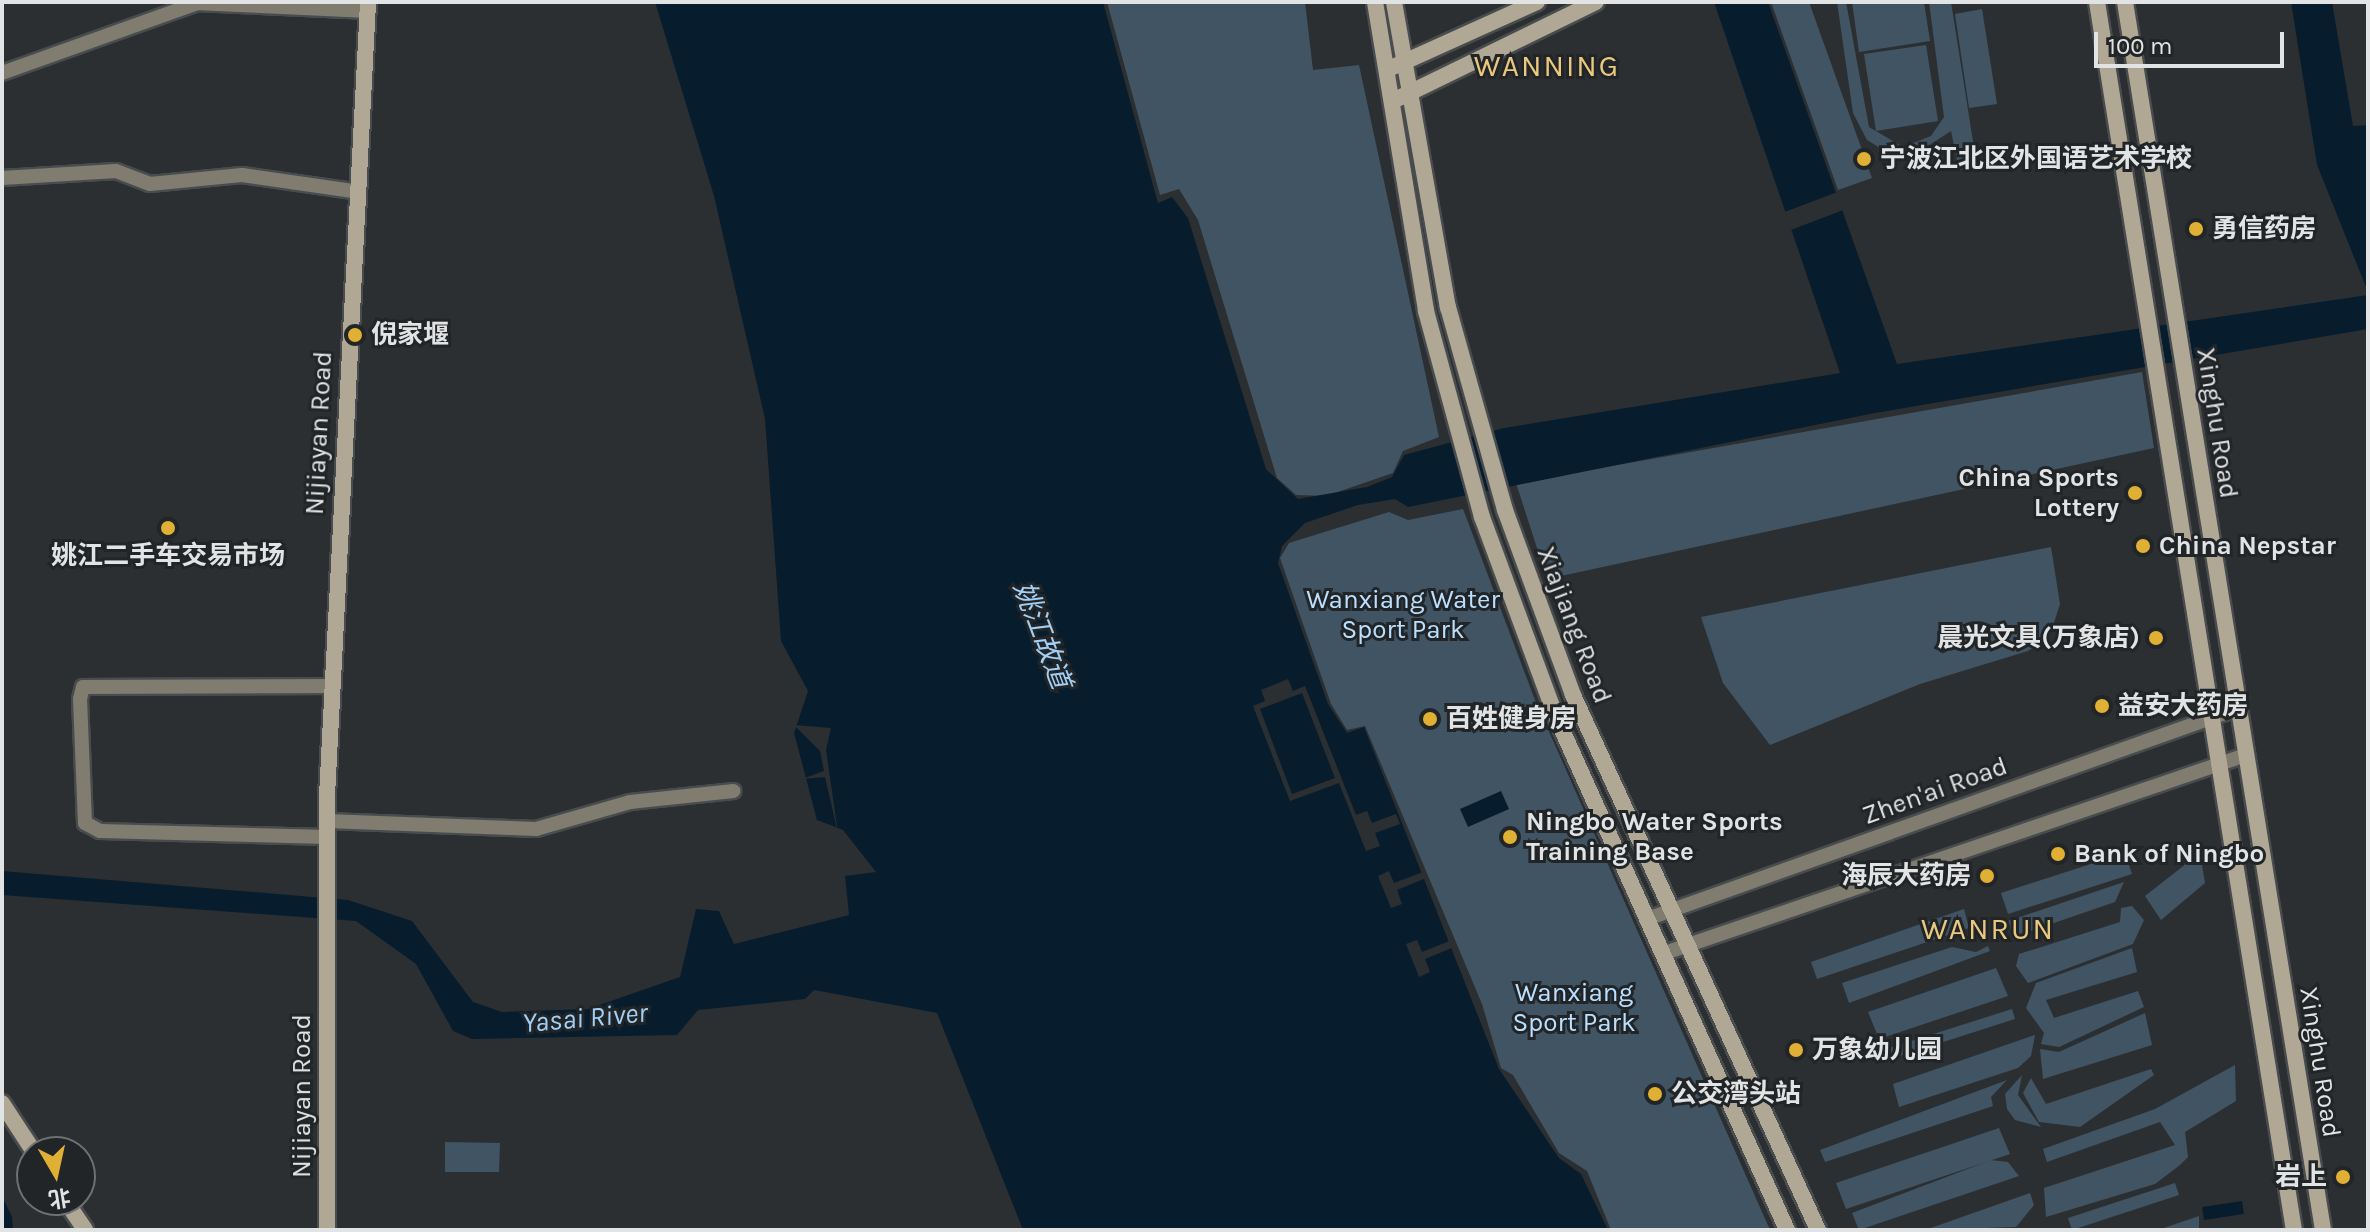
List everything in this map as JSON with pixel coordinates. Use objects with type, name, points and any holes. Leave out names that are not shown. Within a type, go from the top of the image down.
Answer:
[{"type":"main road","name":"Xiajiang Road","points":[[1375,2],[1387,104],[1456,431],[1482,517],[1554,712],[1787,1230]]},
{"type":"main road","name":"Xiajiang Road","points":[[1394,2],[1406,95],[1479,431],[1505,510],[1573,695],[1818,1230]]},
{"type":"main road","points":[[1383,72],[1537,2]]},
{"type":"main road","points":[[1387,104],[1596,2]]},
{"type":"main road","name":"Xinghu Road","points":[[2097,2],[2156,388],[2294,1230]]},
{"type":"main road","name":"Xinghu Road","points":[[2125,2],[2323,1230]]},
{"type":"main road","name":"Nijiayan Road","points":[[327,1230],[327,829],[353,191],[368,7]]},
{"type":"main road","points":[[2201,662],[2230,656]]},
{"type":"main road","points":[[2,1103],[24,1136]]},
{"type":"street","points":[[2,73],[197,3],[368,7]]},
{"type":"street","points":[[2,178],[116,171],[150,184],[242,175],[353,191]]},
{"type":"street","points":[[332,686],[83,687],[80,699],[85,823],[100,831],[536,829],[630,802],[733,791]]},
{"type":"street","name":"Zhen'ai Road","points":[[1647,919],[2239,708]]},
{"type":"street","points":[[1662,954],[2246,755]]},
{"type":"green space","points":[[1107,2],[1305,2],[1313,70],[1359,65],[1439,437],[1403,451],[1393,473],[1326,496],[1296,495],[1277,478],[1198,220],[1179,189],[1160,195]]},
{"type":"green space","points":[[1771,2],[1809,2],[1872,178],[1838,190]]},
{"type":"green space","points":[[1837,2],[1846,2],[1869,127],[1903,147],[1931,136],[1944,117],[1929,2],[1951,2],[1977,167],[1959,170],[1951,131],[1914,155],[1890,154],[1867,140],[1853,113]]},
{"type":"green space","points":[[1852,2],[1924,2],[1930,41],[1859,52]]},
{"type":"green space","points":[[1982,9],[1997,104],[1969,108],[1955,14]]},
{"type":"green space","points":[[1926,45],[1938,121],[1876,131],[1864,54]]},
{"type":"green space","points":[[2142,372],[2154,448],[1547,579],[1516,483]]},
{"type":"green space","name":"Wanxiang Sport Park","points":[[1463,509],[1535,700],[1770,1230],[1611,1230],[1587,1171],[1559,1153],[1513,1075],[1501,1068],[1482,1004],[1365,726],[1347,730],[1331,704],[1280,558],[1289,543],[1389,512],[1408,520]]},
{"type":"green space","points":[[2051,547],[2060,604],[2050,635],[2028,651],[1920,684],[1770,745],[1723,683],[1701,617]]},
{"type":"green space","points":[[2125,853],[2132,874],[2008,914],[2001,893]]},
{"type":"green space","points":[[2200,853],[2205,883],[2161,920],[2145,896]]},
{"type":"green space","points":[[2124,882],[2115,902],[2013,937],[2008,921]]},
{"type":"green space","points":[[2132,906],[2144,920],[2133,944],[2028,983],[2016,966],[2019,954],[2120,922],[2121,908]]},
{"type":"green space","points":[[1964,909],[1969,928],[1817,979],[1811,962]]},
{"type":"green space","points":[[1988,946],[1990,951],[1849,1003],[1842,983],[1952,947],[1976,952]]},
{"type":"green space","points":[[2132,948],[2137,972],[2046,1000],[2054,1018],[2138,991],[2144,1007],[2059,1047],[2041,1044],[2044,1033],[2026,1008],[2036,983]]},
{"type":"green space","points":[[1996,968],[2008,996],[1879,1039],[1868,1012]]},
{"type":"green space","points":[[2012,1009],[2015,1019],[1887,1060],[1883,1050]]},
{"type":"green space","points":[[2145,1013],[2152,1045],[2043,1079],[2040,1049],[2059,1052]]},
{"type":"green space","points":[[2035,1035],[2031,1056],[2018,1068],[1899,1107],[1893,1084]]},
{"type":"green space","points":[[2235,1065],[2236,1101],[2185,1132],[2188,1157],[2180,1165],[2155,1184],[2046,1217],[2044,1188],[2175,1145],[2160,1122],[2047,1162],[2043,1149],[2155,1109]]},
{"type":"green space","points":[[2151,1069],[2154,1075],[2080,1127],[2039,1122],[2023,1093],[2031,1078],[2046,1104]]},
{"type":"green space","points":[[2022,1075],[2018,1095],[2041,1127],[2015,1120],[2007,1109],[2005,1094]]},
{"type":"green space","points":[[2007,1080],[1991,1097],[1993,1106],[1825,1162],[1820,1150]]},
{"type":"green space","points":[[1999,1128],[2010,1154],[1846,1209],[1836,1183]]},
{"type":"green space","points":[[445,1142],[500,1143],[499,1172],[445,1172]]},
{"type":"green space","points":[[1991,1160],[2008,1162],[2019,1176],[1859,1230],[1852,1213]]},
{"type":"green space","points":[[2175,1183],[2179,1195],[2072,1230],[2068,1218]]},
{"type":"green space","points":[[2030,1193],[2034,1205],[2016,1227],[1925,1230]]},
{"type":"green space","points":[[2199,1216],[2199,1230],[2158,1230]]},
{"type":"water","points":[[655,2],[1103,2],[1158,203],[1172,197],[1188,218],[1266,469],[1298,499],[1367,487],[1392,477],[1404,455],[1504,428],[1840,373],[1714,2],[1768,2],[1897,364],[2368,295],[2368,329],[1875,413],[1408,507],[1395,499],[1358,505],[1305,523],[1282,546],[1278,563],[1328,704],[1347,733],[1364,727],[1499,1069],[1559,1158],[1581,1174],[1608,1230],[1023,1230],[937,1013],[814,990],[805,999],[698,1010],[677,1035],[472,1039],[453,1031],[416,964],[356,921],[2,895],[2,871],[348,900],[412,921],[473,1002],[502,1012],[588,1009],[680,977],[696,909],[719,911],[734,944],[849,915],[845,876],[876,872],[843,830],[817,820],[794,733],[808,691],[781,641],[765,419],[714,196]]},
{"type":"water","points":[[2291,2],[2332,2],[2353,126],[2368,125],[2368,292],[2317,165]]},
{"type":"water","points":[[1501,791],[1509,809],[1468,827],[1460,809]]},
{"type":"water","points":[[2,1196],[12,1217],[13,1230],[2,1230]]},
{"type":"water","points":[[2242,1201],[2244,1214],[2204,1220],[2202,1207]]},
{"type":"pier","points":[[1840,191],[1846,209],[1788,231],[1782,213]]},
{"type":"pier","points":[[1288,679],[1293,691],[1305,686],[1356,815],[1367,811],[1372,823],[1396,814],[1400,824],[1375,833],[1380,846],[1366,851],[1339,783],[1290,801],[1253,706],[1265,701],[1261,690]],"holes":[[[1302,693],[1335,778],[1292,794],[1260,709]]]},
{"type":"pier","points":[[794,725],[831,728],[826,750],[838,833],[825,777],[802,779],[824,771],[820,751]]},
{"type":"pier","points":[[1389,871],[1394,883],[1423,872],[1426,878],[1397,890],[1402,904],[1391,908],[1378,876]]},
{"type":"pier","points":[[1417,940],[1422,952],[1452,940],[1454,947],[1425,959],[1430,972],[1419,977],[1406,944]]},
{"type":"place","name":"宁波江北区外国语艺术学校","points":[[1864,159]]},
{"type":"place","name":"勇信药房","points":[[2196,229]]},
{"type":"place","name":"倪家堰","points":[[355,335]]},
{"type":"place","name":"China Sports Lottery","points":[[2135,493]]},
{"type":"place","name":"姚江二手车交易市场","points":[[168,528]]},
{"type":"place","name":"China Nepstar","points":[[2143,546]]},
{"type":"place","name":"晨光文具(万象店)","points":[[2156,638]]},
{"type":"place","name":"益安大药房","points":[[2102,706]]},
{"type":"place","name":"百姓健身房","points":[[1430,719]]},
{"type":"place","name":"Ningbo Water Sports Training Base","points":[[1510,837]]},
{"type":"place","name":"Bank of Ningbo","points":[[2058,854]]},
{"type":"place","name":"海辰大药房","points":[[1987,876]]},
{"type":"place","name":"万象幼儿园","points":[[1796,1050]]},
{"type":"place","name":"公交湾头站","points":[[1655,1094]]},
{"type":"place","name":"岩上","points":[[2343,1177]]},
{"type":"district","name":"WANNING","points":[[1547,66]]},
{"type":"district","name":"WANRUN","points":[[1988,929]]},
{"type":"park label","name":"Wanxiang Water Sport Park","points":[[1403,615]]},
{"type":"water label","name":"姚江故道","points":[[1042,635]]},
{"type":"water label","name":"Yasai River","points":[[585,1018]]}]
